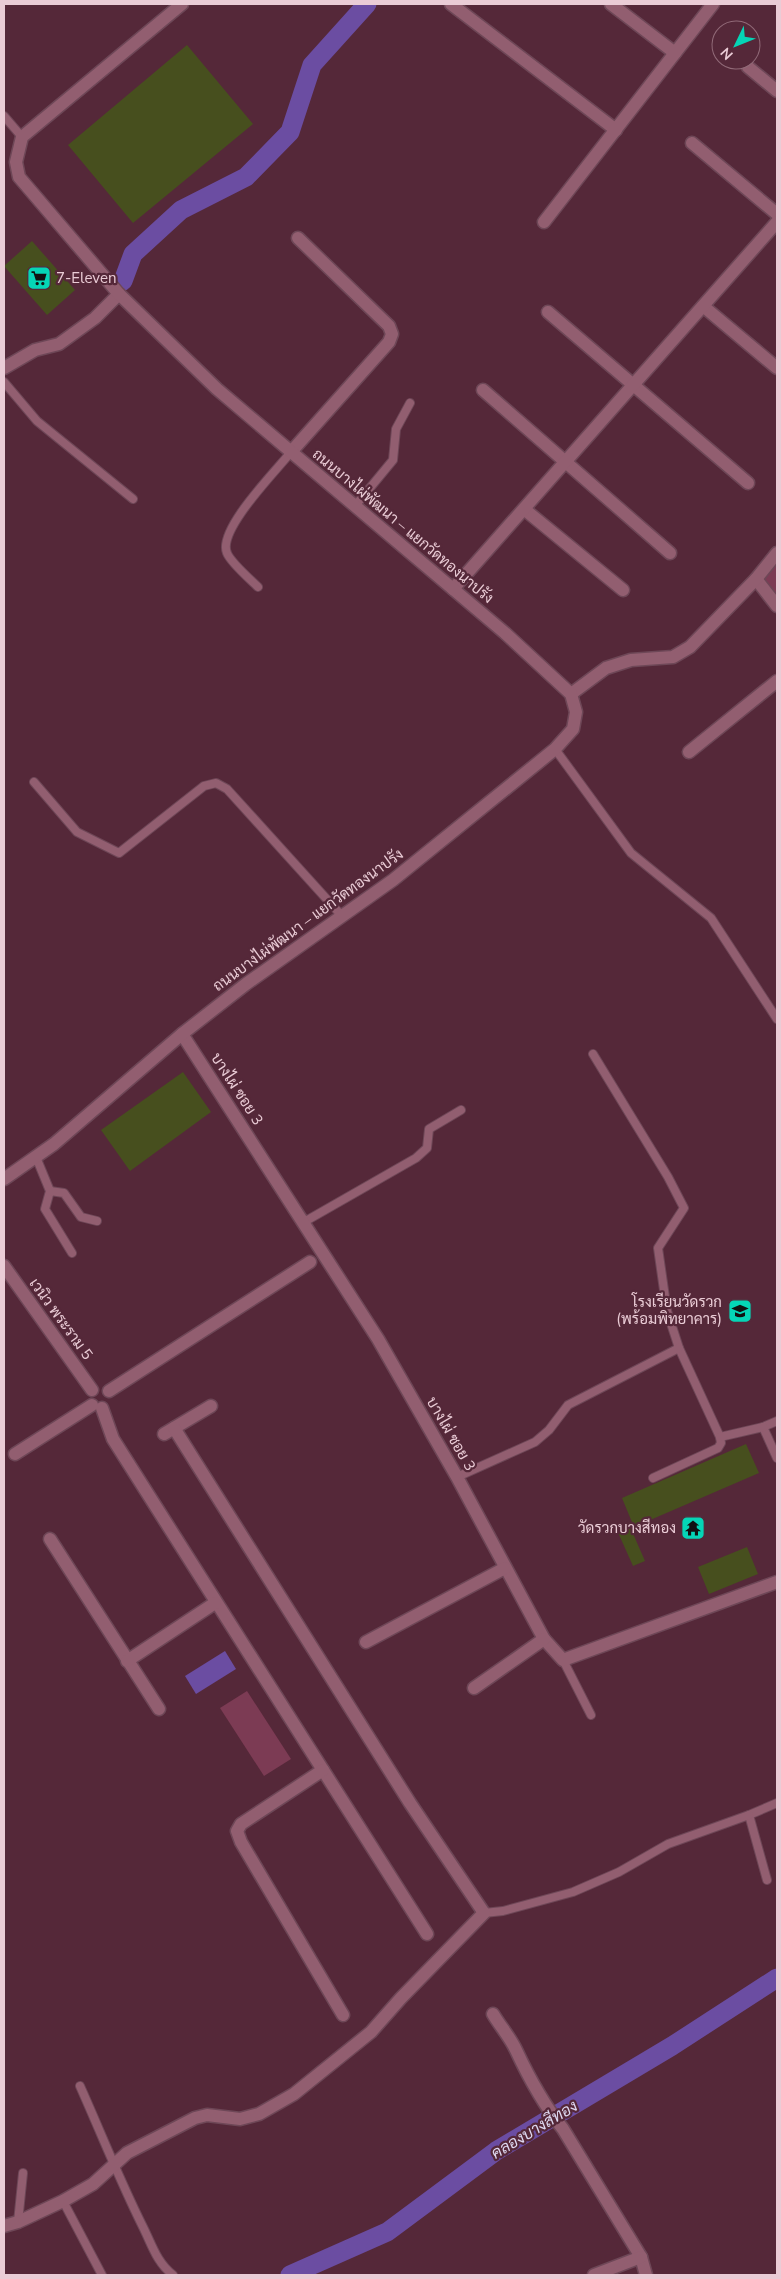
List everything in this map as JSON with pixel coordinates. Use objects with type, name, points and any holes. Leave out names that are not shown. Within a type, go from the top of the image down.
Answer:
[{"type":"street","points":[[22,137],[182,4]]},
{"type":"street","points":[[451,4],[616,130]]},
{"type":"street","points":[[610,4],[675,54]]},
{"type":"street","points":[[544,222],[713,4]]},
{"type":"street","points":[[752,70],[777,91]]},
{"type":"street","name":"ถนนบางไผ่พัฒนา – แยกวัดทองนาปรัง","points":[[4,1179],[54,1144],[182,1034],[246,984],[393,880],[556,749],[573,729],[576,712],[571,694],[505,633],[217,390],[119,294],[19,177],[16,162],[22,137]]},
{"type":"street","points":[[692,143],[777,214]]},
{"type":"street","points":[[453,589],[777,222]]},
{"type":"street","points":[[291,452],[389,342],[392,334],[388,326],[298,238]]},
{"type":"street","points":[[4,368],[35,350],[59,344],[95,318],[119,294]]},
{"type":"street","points":[[703,306],[777,368]]},
{"type":"street","points":[[548,312],[748,483]]},
{"type":"street","points":[[484,390],[670,553]]},
{"type":"street","points":[[524,509],[623,590]]},
{"type":"street","points":[[571,694],[606,668],[631,660],[673,657],[690,647],[756,579],[777,553]]},
{"type":"street","points":[[756,579],[777,606]]},
{"type":"street","points":[[689,752],[777,682]]},
{"type":"street","name":"บางไผ่ ซอย 3","points":[[182,1034],[378,1339],[457,1477],[544,1639],[563,1660]]},
{"type":"street","points":[[109,1391],[310,1262]]},
{"type":"street","name":"เวนิว พระราม 5","points":[[4,1266],[92,1390]]},
{"type":"street","points":[[15,1454],[97,1406],[108,1405],[111,1398],[109,1391],[101,1386],[92,1390],[89,1400],[97,1406],[113,1439],[215,1603],[427,1934]]},
{"type":"street","points":[[4,2226],[18,2222],[63,2202],[94,2184],[126,2153],[195,2118],[208,2115],[240,2119],[259,2114],[294,2094],[371,2032],[400,1998],[484,1913],[410,1803],[169,1431],[211,1406]]},
{"type":"street","points":[[50,1539],[158,1709]]},
{"type":"street","points":[[366,1642],[506,1568]]},
{"type":"street","points":[[563,1660],[777,1582]]},
{"type":"street","points":[[127,1661],[215,1603]]},
{"type":"street","points":[[474,1688],[544,1639]]},
{"type":"street","points":[[323,1770],[241,1824],[237,1831],[241,1842],[343,2014]]},
{"type":"street","points":[[493,2014],[516,2050],[520,2061],[548,2111],[563,2129],[641,2257],[646,2275]]},
{"type":"street","points":[[594,2275],[641,2257]]},
{"type":"lane","points":[[4,116],[22,137]]},
{"type":"lane","points":[[4,382],[37,420],[133,499]]},
{"type":"lane","points":[[355,506],[393,460],[396,429],[410,403]]},
{"type":"lane","points":[[258,587],[227,554],[225,544],[236,520],[291,452]]},
{"type":"lane","points":[[556,749],[631,853],[711,918],[777,1019]]},
{"type":"lane","points":[[34,782],[76,832],[119,853],[204,786],[216,783],[227,789],[342,916]]},
{"type":"lane","points":[[593,1054],[668,1177],[684,1208],[658,1248],[667,1311],[679,1348],[720,1437],[721,1443],[718,1448],[653,1478]]},
{"type":"lane","points":[[304,1222],[416,1158],[427,1148],[429,1129],[461,1110]]},
{"type":"lane","points":[[36,1158],[50,1191],[45,1209],[72,1253]]},
{"type":"lane","points":[[50,1191],[64,1193],[81,1217],[97,1222]]},
{"type":"lane","points":[[457,1477],[535,1442],[549,1430],[568,1405],[679,1348]]},
{"type":"lane","points":[[720,1437],[763,1427],[777,1421]]},
{"type":"lane","points":[[763,1427],[777,1458]]},
{"type":"lane","points":[[563,1660],[591,1714]]},
{"type":"lane","points":[[484,1913],[573,1892],[619,1872],[668,1844],[777,1803]]},
{"type":"lane","points":[[749,1815],[767,1880]]},
{"type":"lane","points":[[80,2086],[157,2256],[164,2268],[173,2275]]},
{"type":"lane","points":[[18,2222],[23,2174]]},
{"type":"lane","points":[[63,2202],[102,2275]]},
{"type":"shaded area","points":[[777,553],[777,606],[756,579]]},
{"type":"shaded area","points":[[225,1651],[236,1669],[196,1694],[185,1676]]},
{"type":"shaded area","points":[[247,1691],[291,1759],[264,1776],[220,1708]]},
{"type":"building","points":[[187,45],[253,124],[133,223],[68,145]]},
{"type":"building","name":"7-Eleven","points":[[32,241],[75,290],[47,315],[4,266]]},
{"type":"building","points":[[183,1072],[211,1112],[130,1171],[101,1130]]},
{"type":"building","points":[[746,1444],[759,1473],[634,1527],[622,1498]]},
{"type":"building","points":[[628,1522],[645,1561],[633,1566],[616,1528]]},
{"type":"building","points":[[747,1547],[758,1574],[709,1594],[698,1567]]},
{"type":"waterway","points":[[123,281],[133,254],[181,210],[246,177],[290,132],[312,65],[367,4]]},
{"type":"waterway","name":"คลองบางสีทอง","points":[[290,2275],[387,2232],[496,2151],[672,2046],[777,1978]]},
{"type":"place","name":"7-Eleven","points":[[39,278]]},
{"type":"place","name":"โรงเรียนวัดรวก (พร้อมพิทยาคาร)","points":[[740,1311]]},
{"type":"place","name":"วัดรวกบางสีทอง","points":[[693,1528]]}]
